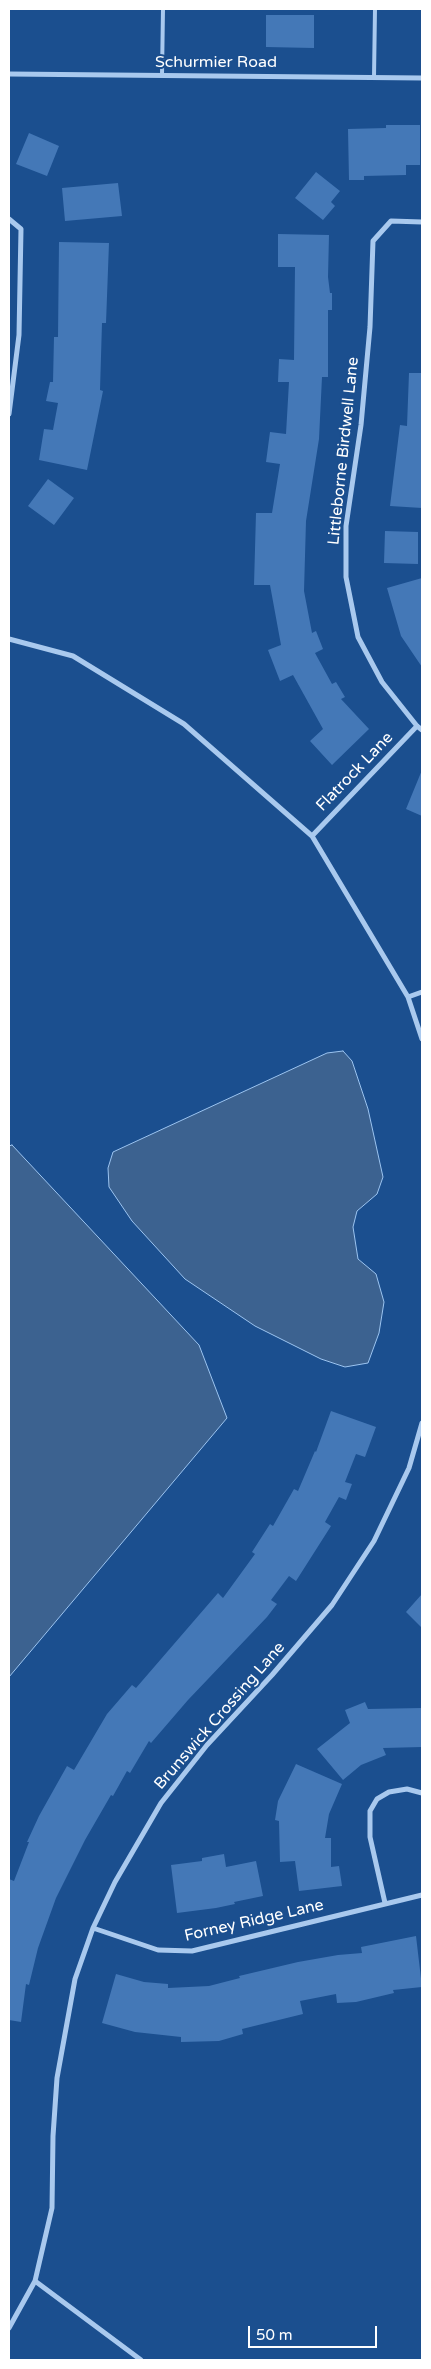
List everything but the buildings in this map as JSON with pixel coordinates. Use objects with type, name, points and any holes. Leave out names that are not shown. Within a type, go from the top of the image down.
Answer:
[{"type":"street","name":"Schurmier Road","points":[[9,74],[422,78]]},
{"type":"street","points":[[9,414],[19,335],[21,229],[10,219]]},
{"type":"street","name":"Littleborne Birdwell Lane","points":[[422,222],[391,221],[373,241],[370,327],[361,426],[346,526],[346,577],[358,637],[382,682],[422,730]]},
{"type":"street","points":[[9,639],[73,656],[184,724],[312,836],[408,997],[422,1039]]},
{"type":"street","name":"Flatrock Lane","points":[[312,836],[417,726]]},
{"type":"street","points":[[408,997],[422,992]]},
{"type":"street","name":"Brunswick Crossing Lane","points":[[9,2328],[35,2281],[52,2208],[53,2136],[57,2078],[75,1979],[93,1928],[115,1882],[161,1803],[207,1745],[272,1675],[332,1605],[378,1532],[409,1468],[422,1423]]},
{"type":"street","points":[[385,1903],[370,1837],[370,1811],[377,1799],[389,1792],[407,1790],[422,1793]]},
{"type":"street","name":"Forney Ridge Lane","points":[[93,1928],[158,1950],[192,1950],[422,1895]]},
{"type":"street","points":[[35,2281],[140,2360]]},
{"type":"lane","points":[[162,76],[163,9]]},
{"type":"lane","points":[[374,77],[375,9]]},
{"type":"water","points":[[343,1051],[352,1061],[368,1109],[383,1177],[377,1194],[357,1211],[353,1227],[358,1259],[376,1274],[384,1302],[379,1333],[368,1363],[345,1367],[321,1359],[255,1326],[185,1279],[132,1221],[109,1187],[108,1168],[113,1152],[327,1053]]},
{"type":"water","points":[[12,1145],[199,1345],[227,1418],[9,1677],[9,1146]]}]
